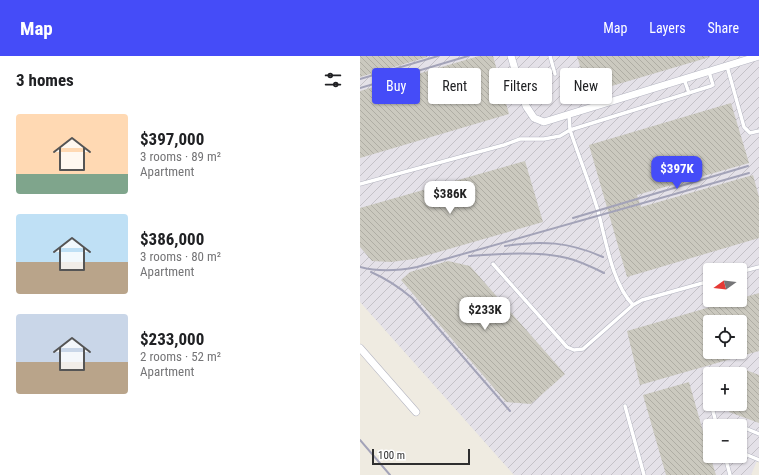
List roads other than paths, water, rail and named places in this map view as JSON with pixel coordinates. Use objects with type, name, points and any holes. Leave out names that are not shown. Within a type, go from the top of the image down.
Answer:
[{"type":"street","points":[[511,56],[526,106],[534,118],[544,122],[759,56]]},
{"type":"street","points":[[360,348],[416,412]]},
{"type":"lane","points":[[550,56],[555,74]]},
{"type":"lane","points":[[727,66],[744,127],[750,133],[759,131]]},
{"type":"lane","points":[[360,184],[504,145],[520,138],[544,140],[560,136],[570,130],[689,94],[713,84],[709,71]]},
{"type":"lane","points":[[684,79],[689,94]]},
{"type":"lane","points":[[569,115],[570,130],[597,210],[617,280],[624,295],[633,305]]},
{"type":"lane","points":[[493,264],[567,347],[574,350],[583,349],[633,305],[642,300],[703,283]]},
{"type":"lane","points":[[747,270],[759,267]]},
{"type":"lane","points":[[625,406],[644,475]]},
{"type":"lane","points":[[747,429],[759,434]]},
{"type":"lane","points":[[747,455],[759,460]]},
{"type":"lane","points":[[727,463],[730,475]]},
{"type":"railway","points":[[360,79],[438,56]]},
{"type":"railway","points":[[360,88],[468,56]]},
{"type":"railway","points":[[573,218],[748,166]]},
{"type":"railway","points":[[360,267],[374,270],[417,267],[749,173]]},
{"type":"railway","points":[[505,246],[531,243],[567,245],[603,257]]},
{"type":"railway","points":[[469,256],[493,254],[544,254],[577,261],[604,273]]},
{"type":"railway","points":[[371,272],[382,277],[412,298],[510,411]]},
{"type":"railway","points":[[360,440],[390,475]]}]
